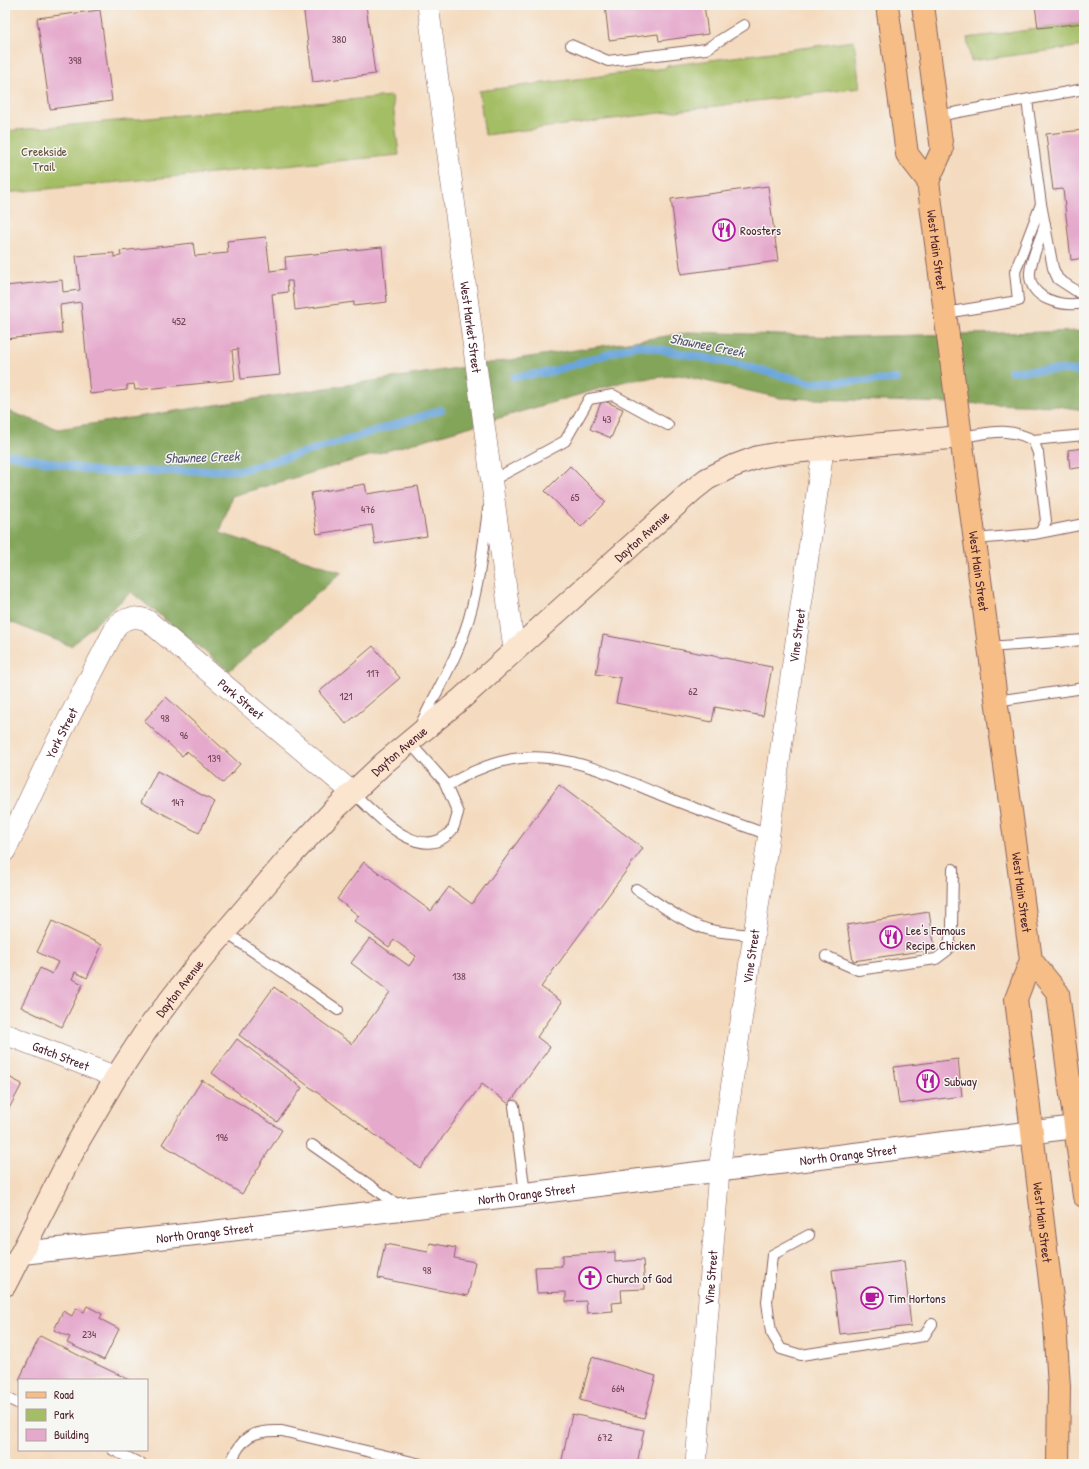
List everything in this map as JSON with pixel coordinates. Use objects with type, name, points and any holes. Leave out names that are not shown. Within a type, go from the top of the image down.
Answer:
[{"type":"main road","points":[[887,5],[907,154],[928,181],[942,150],[923,5]]},
{"type":"main road","name":"West Main Street","points":[[928,181],[974,539],[1031,960],[1016,999],[1055,1323],[1059,1387],[1058,1464]]},
{"type":"main road","name":"Dayton Avenue","points":[[5,1285],[78,1142],[116,1077],[168,1001],[225,932],[291,856],[331,813],[412,740],[461,699],[514,649],[693,490],[707,479],[731,467],[758,457],[781,453],[961,437]]},
{"type":"main road","points":[[1031,960],[1058,993],[1080,1126],[1084,1196]]},
{"type":"street","name":"West Market Street","points":[[428,5],[514,649]]},
{"type":"street","name":"Vine Street","points":[[696,1464],[719,1170],[823,450]]},
{"type":"street","name":"Park Street","points":[[125,619],[140,618],[147,620],[353,793]]},
{"type":"street","name":"York Street","points":[[5,851],[54,747],[118,625],[125,619]]},
{"type":"street","name":"Gatch Street","points":[[5,1034],[116,1077]]},
{"type":"street","name":"North Orange Street","points":[[22,1253],[525,1194],[1080,1126]]},
{"type":"lane","points":[[571,45],[608,61],[706,48],[744,25]]},
{"type":"lane","points":[[937,116],[1084,89]]},
{"type":"lane","points":[[1027,100],[1040,204],[1046,222],[1054,268],[1058,279],[1084,296]]},
{"type":"lane","points":[[945,313],[1018,302],[1015,272],[1040,204]]},
{"type":"lane","points":[[1046,222],[1030,271],[1031,283],[1038,293],[1050,301],[1067,304],[1084,303]]},
{"type":"lane","points":[[353,793],[397,832],[421,843],[439,841],[452,830],[458,813],[447,786],[412,740],[458,649],[474,599],[483,548],[492,480],[565,441],[589,399],[613,395],[668,425]]},
{"type":"lane","points":[[961,437],[1007,430],[1019,433],[1033,440],[1084,435]]},
{"type":"lane","points":[[1033,440],[1038,453],[1046,521],[1041,531]]},
{"type":"lane","points":[[974,539],[1021,536],[1084,524]]},
{"type":"lane","points":[[989,648],[1084,640]]},
{"type":"lane","points":[[996,701],[1084,688]]},
{"type":"lane","points":[[447,786],[470,772],[492,763],[512,758],[549,758],[567,760],[590,766],[676,801],[768,835]]},
{"type":"lane","points":[[826,956],[858,970],[936,959],[948,950],[952,927],[954,869]]},
{"type":"lane","points":[[636,889],[675,915],[694,924],[722,932],[754,935]]},
{"type":"lane","points":[[225,932],[338,1010]]},
{"type":"lane","points":[[514,1106],[525,1194]]},
{"type":"lane","points":[[312,1145],[403,1208]]},
{"type":"lane","points":[[809,1235],[772,1255],[767,1302],[771,1332],[781,1349],[801,1355],[924,1336],[932,1324]]},
{"type":"lane","points":[[5,1397],[18,1404]]},
{"type":"lane","points":[[230,1464],[234,1455],[247,1437],[269,1430],[282,1431],[421,1464]]},
{"type":"lane","points":[[115,1451],[141,1464]]},
{"type":"green space","points":[[1084,23],[1084,46],[971,61],[967,38]]},
{"type":"green space","points":[[854,41],[860,88],[485,135],[479,91],[666,68],[666,66]]},
{"type":"green space","name":"Creekside Trail","points":[[392,96],[399,155],[5,193],[5,131]]},
{"type":"green space","points":[[1084,331],[1084,410],[1056,406],[780,398],[679,375],[626,381],[232,496],[220,533],[342,572],[229,671],[131,592],[71,646],[5,620],[5,410],[58,429],[693,332],[842,337]]},
{"type":"building","points":[[303,5],[366,5],[375,74],[313,82]]},
{"type":"building","points":[[605,5],[704,5],[708,34],[659,41],[658,34],[609,40]]},
{"type":"building","points":[[1035,5],[1084,5],[1084,23],[1038,28]]},
{"type":"building","points":[[100,10],[112,101],[50,109],[37,18]]},
{"type":"building","points":[[1084,130],[1084,258],[1071,260],[1063,189],[1053,190],[1046,134]]},
{"type":"building","name":"Roosters","points":[[768,186],[778,261],[681,274],[671,199]]},
{"type":"building","points":[[266,237],[270,271],[286,269],[285,257],[382,247],[387,302],[354,306],[354,302],[295,310],[292,281],[287,281],[288,292],[272,294],[280,375],[241,379],[238,349],[232,350],[235,380],[135,390],[134,384],[127,385],[127,390],[90,394],[81,302],[60,305],[62,333],[5,339],[5,286],[62,280],[63,292],[80,290],[76,256],[114,253],[114,257],[121,256],[120,251],[193,243],[195,256],[228,253],[227,241]]},
{"type":"building","points":[[602,400],[623,409],[611,438],[590,429]]},
{"type":"building","points":[[1084,448],[1084,467],[1070,469],[1068,450]]},
{"type":"building","points":[[570,466],[606,502],[581,527],[545,491]]},
{"type":"building","points":[[365,484],[367,494],[418,486],[427,536],[375,544],[372,525],[317,534],[311,493]]},
{"type":"building","points":[[603,635],[772,667],[763,716],[715,707],[712,722],[616,703],[621,678],[596,674]]},
{"type":"building","points":[[373,646],[400,678],[346,724],[319,692]]},
{"type":"building","points":[[166,697],[240,764],[223,783],[187,751],[182,756],[144,721]]},
{"type":"building","points":[[157,771],[215,802],[199,833],[141,802]]},
{"type":"building","points":[[559,785],[643,848],[541,987],[562,1002],[537,1037],[550,1047],[509,1104],[482,1084],[420,1168],[239,1035],[274,987],[352,1044],[390,992],[351,963],[370,938],[409,966],[416,956],[394,940],[389,947],[354,921],[359,916],[337,899],[364,862],[431,911],[449,887],[472,904]]},
{"type":"building","name":"Lee's Famous Recipe Chicken","points":[[929,912],[935,949],[853,961],[847,925]]},
{"type":"building","points":[[52,921],[102,945],[87,978],[75,972],[72,979],[83,984],[62,1027],[21,1007],[40,968],[52,974],[58,962],[37,952]]},
{"type":"building","points":[[237,1039],[302,1088],[277,1122],[212,1073]]},
{"type":"building","name":"Subway","points":[[958,1059],[962,1096],[899,1104],[894,1067]]},
{"type":"building","points":[[5,1075],[22,1084],[5,1116]]},
{"type":"building","points":[[202,1080],[282,1130],[242,1194],[162,1144]]},
{"type":"building","points":[[430,1243],[456,1248],[454,1258],[475,1262],[468,1296],[378,1278],[385,1244],[428,1252]]},
{"type":"building","name":"Church of God","points":[[615,1252],[615,1262],[643,1260],[645,1289],[621,1290],[622,1302],[612,1303],[613,1311],[587,1313],[586,1301],[566,1302],[566,1292],[537,1293],[535,1267],[562,1266],[562,1255]]},
{"type":"building","name":"Tim Hortons","points":[[904,1261],[911,1326],[840,1334],[832,1270]]},
{"type":"building","points":[[87,1306],[102,1314],[100,1319],[119,1329],[104,1360],[67,1343],[70,1337],[54,1330],[63,1311],[72,1316],[76,1308],[84,1312]]},
{"type":"building","points":[[40,1336],[128,1379],[19,1379]]},
{"type":"building","points":[[592,1357],[656,1376],[644,1418],[580,1400]]},
{"type":"building","points":[[572,1414],[644,1430],[637,1464],[561,1464]]},
{"type":"waterway","name":"Shawnee Creek","points":[[514,377],[550,372],[637,345],[737,364],[811,383],[897,379]]},
{"type":"waterway","name":"Shawnee Creek","points":[[1011,371],[1064,370],[1084,372]]},
{"type":"waterway","name":"Shawnee Creek","points":[[5,454],[101,472],[242,470],[337,443],[441,410]]},
{"type":"place","name":"Roosters","points":[[724,230]]},
{"type":"place","name":"Lee's Famous Recipe Chicken","points":[[891,937]]},
{"type":"place","name":"Subway","points":[[928,1081]]},
{"type":"place","name":"Church of God","points":[[590,1278]]},
{"type":"place","name":"Tim Hortons","points":[[872,1298]]}]
